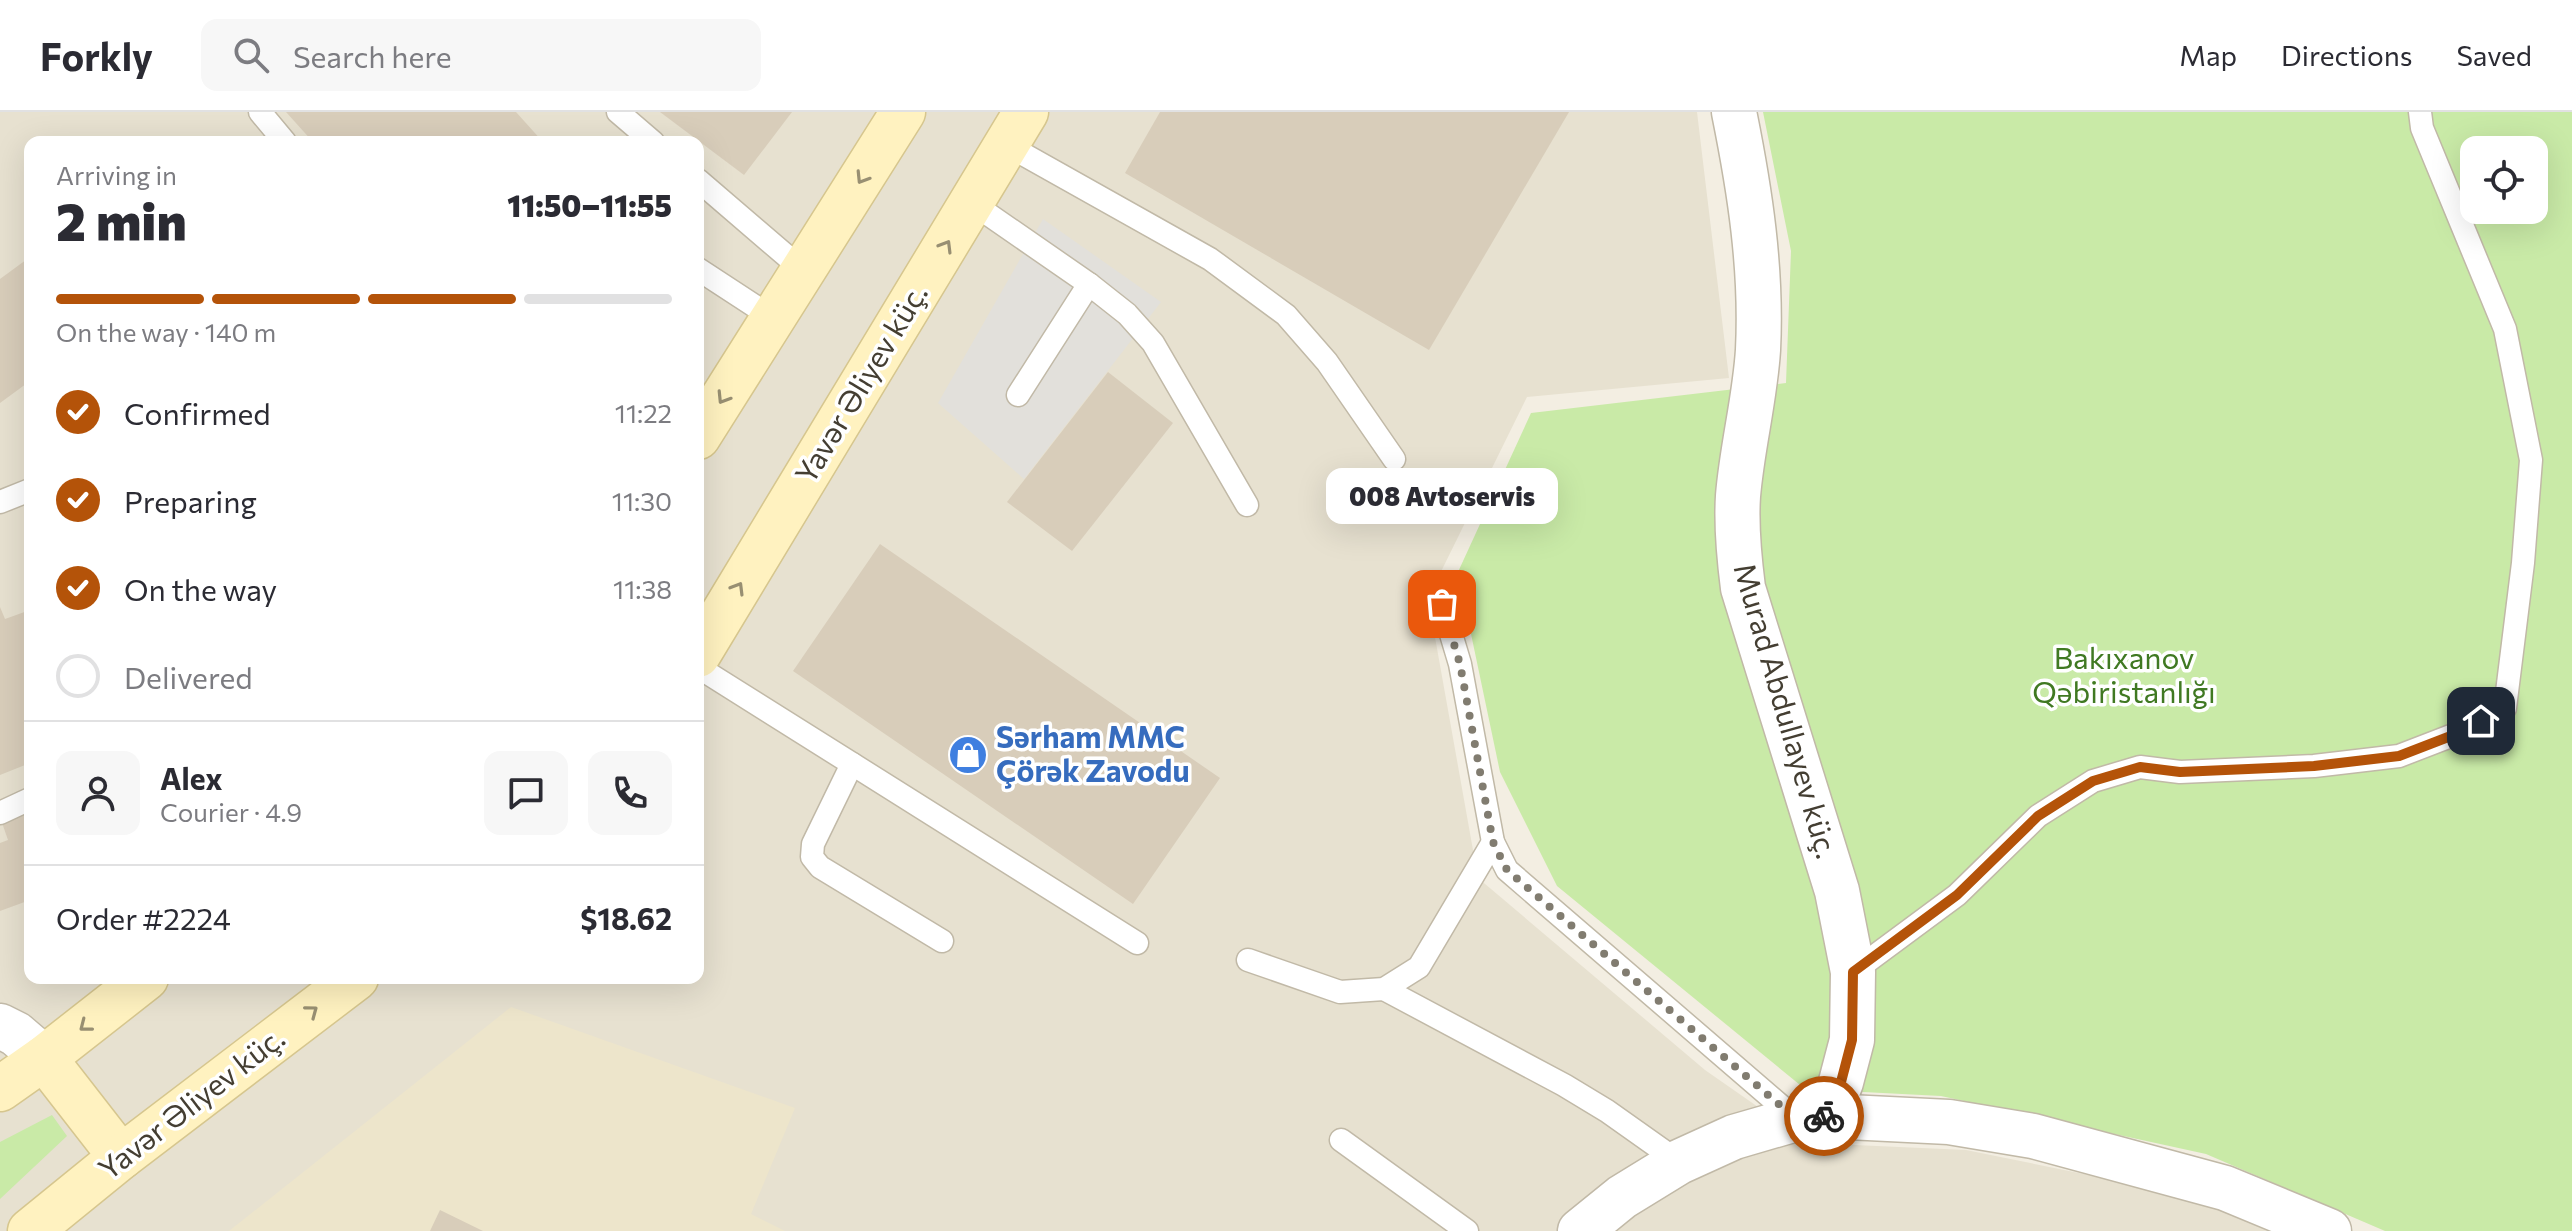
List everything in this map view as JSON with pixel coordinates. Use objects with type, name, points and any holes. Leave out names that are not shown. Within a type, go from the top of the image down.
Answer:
[{"type":"main road","points":[[704,427],[903,112]]},
{"type":"main road","name":"Yavər Əliyev küç.","points":[[704,645],[1016,128]]},
{"type":"main road","points":[[0,1089],[138,984]]},
{"type":"main road","name":"Yavər Əliyev küç.","points":[[30,1231],[121,1157],[348,984]]},
{"type":"main road","points":[[44,1058],[121,1157]]},
{"type":"street","name":"Murad Abdullayev küç.","points":[[1734,112],[1745,166],[1759,271],[1758,352],[1738,497],[1738,547],[1743,588],[1833,879],[1853,972],[1852,1040],[1841,1082],[1812,1117]]},
{"type":"street","points":[[0,1026],[16,1034],[44,1058]]},
{"type":"street","points":[[1580,1231],[1622,1197],[1679,1162],[1734,1137],[1812,1117],[1949,1122],[2033,1136],[2225,1188],[2329,1231]]},
{"type":"lane","points":[[260,112],[280,136]]},
{"type":"lane","points":[[618,112],[646,136]]},
{"type":"lane","points":[[1853,972],[1957,895],[2038,816],[2093,781],[2140,767],[2195,771],[2314,766],[2399,756],[2456,734],[2505,708],[2523,563],[2531,460],[2505,329],[2422,128],[2420,112]]},
{"type":"lane","points":[[1016,128],[1210,259],[1286,315],[1327,362],[1394,459]]},
{"type":"lane","points":[[704,185],[804,271]]},
{"type":"lane","points":[[972,203],[1127,314],[1153,343],[1247,505]]},
{"type":"lane","points":[[704,273],[773,318]]},
{"type":"lane","points":[[1018,395],[1089,284]]},
{"type":"lane","points":[[0,502],[24,492]]},
{"type":"lane","points":[[1442,604],[1460,664],[1493,842],[1507,870],[1812,1117]]},
{"type":"lane","points":[[704,671],[1137,943]]},
{"type":"lane","points":[[852,764],[813,844],[812,857],[820,867],[942,941]]},
{"type":"lane","points":[[0,813],[24,802]]},
{"type":"lane","points":[[1248,960],[1340,992],[1384,989],[1419,967],[1493,842]]},
{"type":"lane","points":[[1384,989],[1564,1085],[1679,1162]]},
{"type":"lane","points":[[1341,1140],[1467,1231]]},
{"type":"shaded area","points":[[0,112],[1697,112],[1729,378],[1527,397],[1428,598],[1478,878],[1705,1070],[1810,1143],[1966,1150],[2187,1195],[2273,1231],[0,1231]]},
{"type":"shaded area","points":[[1043,219],[1161,302],[1024,479],[938,403]]},
{"type":"shaded area","points":[[511,1007],[795,1108],[751,1214],[785,1231],[229,1231]]},
{"type":"green space","name":"Bakıxanov Qəbiristanlığı","points":[[1763,112],[2572,112],[2572,1231],[2385,1231],[2206,1154],[1941,1096],[1805,1089],[1557,886],[1500,772],[1458,572],[1531,413],[1786,383],[1791,251]]},
{"type":"green space","points":[[52,1115],[67,1136],[0,1199],[0,1142]]},
{"type":"building","points":[[286,112],[516,112],[538,136],[308,136]]},
{"type":"building","points":[[660,112],[792,112],[744,175],[704,145],[704,136],[692,136]]},
{"type":"building","points":[[1160,112],[1569,112],[1429,350],[1125,173]]},
{"type":"building","points":[[24,261],[24,385],[0,403],[0,279]]},
{"type":"building","points":[[1108,372],[1173,423],[1072,551],[1007,502]]},
{"type":"building","points":[[880,544],[1220,778],[1133,904],[793,671]]},
{"type":"building","points":[[0,607],[5,619],[24,612],[24,765],[0,775]]},
{"type":"building","points":[[24,807],[24,902],[0,911],[0,843],[8,840],[0,817]]},
{"type":"building","points":[[440,1210],[483,1231],[430,1231]]},
{"type":"way so far","points":[[1442,604],[1460,664],[1493,842],[1507,870],[1796,1119],[1824,1116]]},
{"type":"place","name":"008 Avtoservis","points":[[1442,604]]},
{"type":"place","name":"Sərham MMC Çörək Zavodu","points":[[968,755]]},
{"type":"route","points":[[1824,1116],[1828,1116],[1841,1082],[1852,1040],[1853,972],[1957,895],[2038,816],[2093,781],[2140,767],[2180,772],[2314,766],[2399,756],[2481,721]]}]
